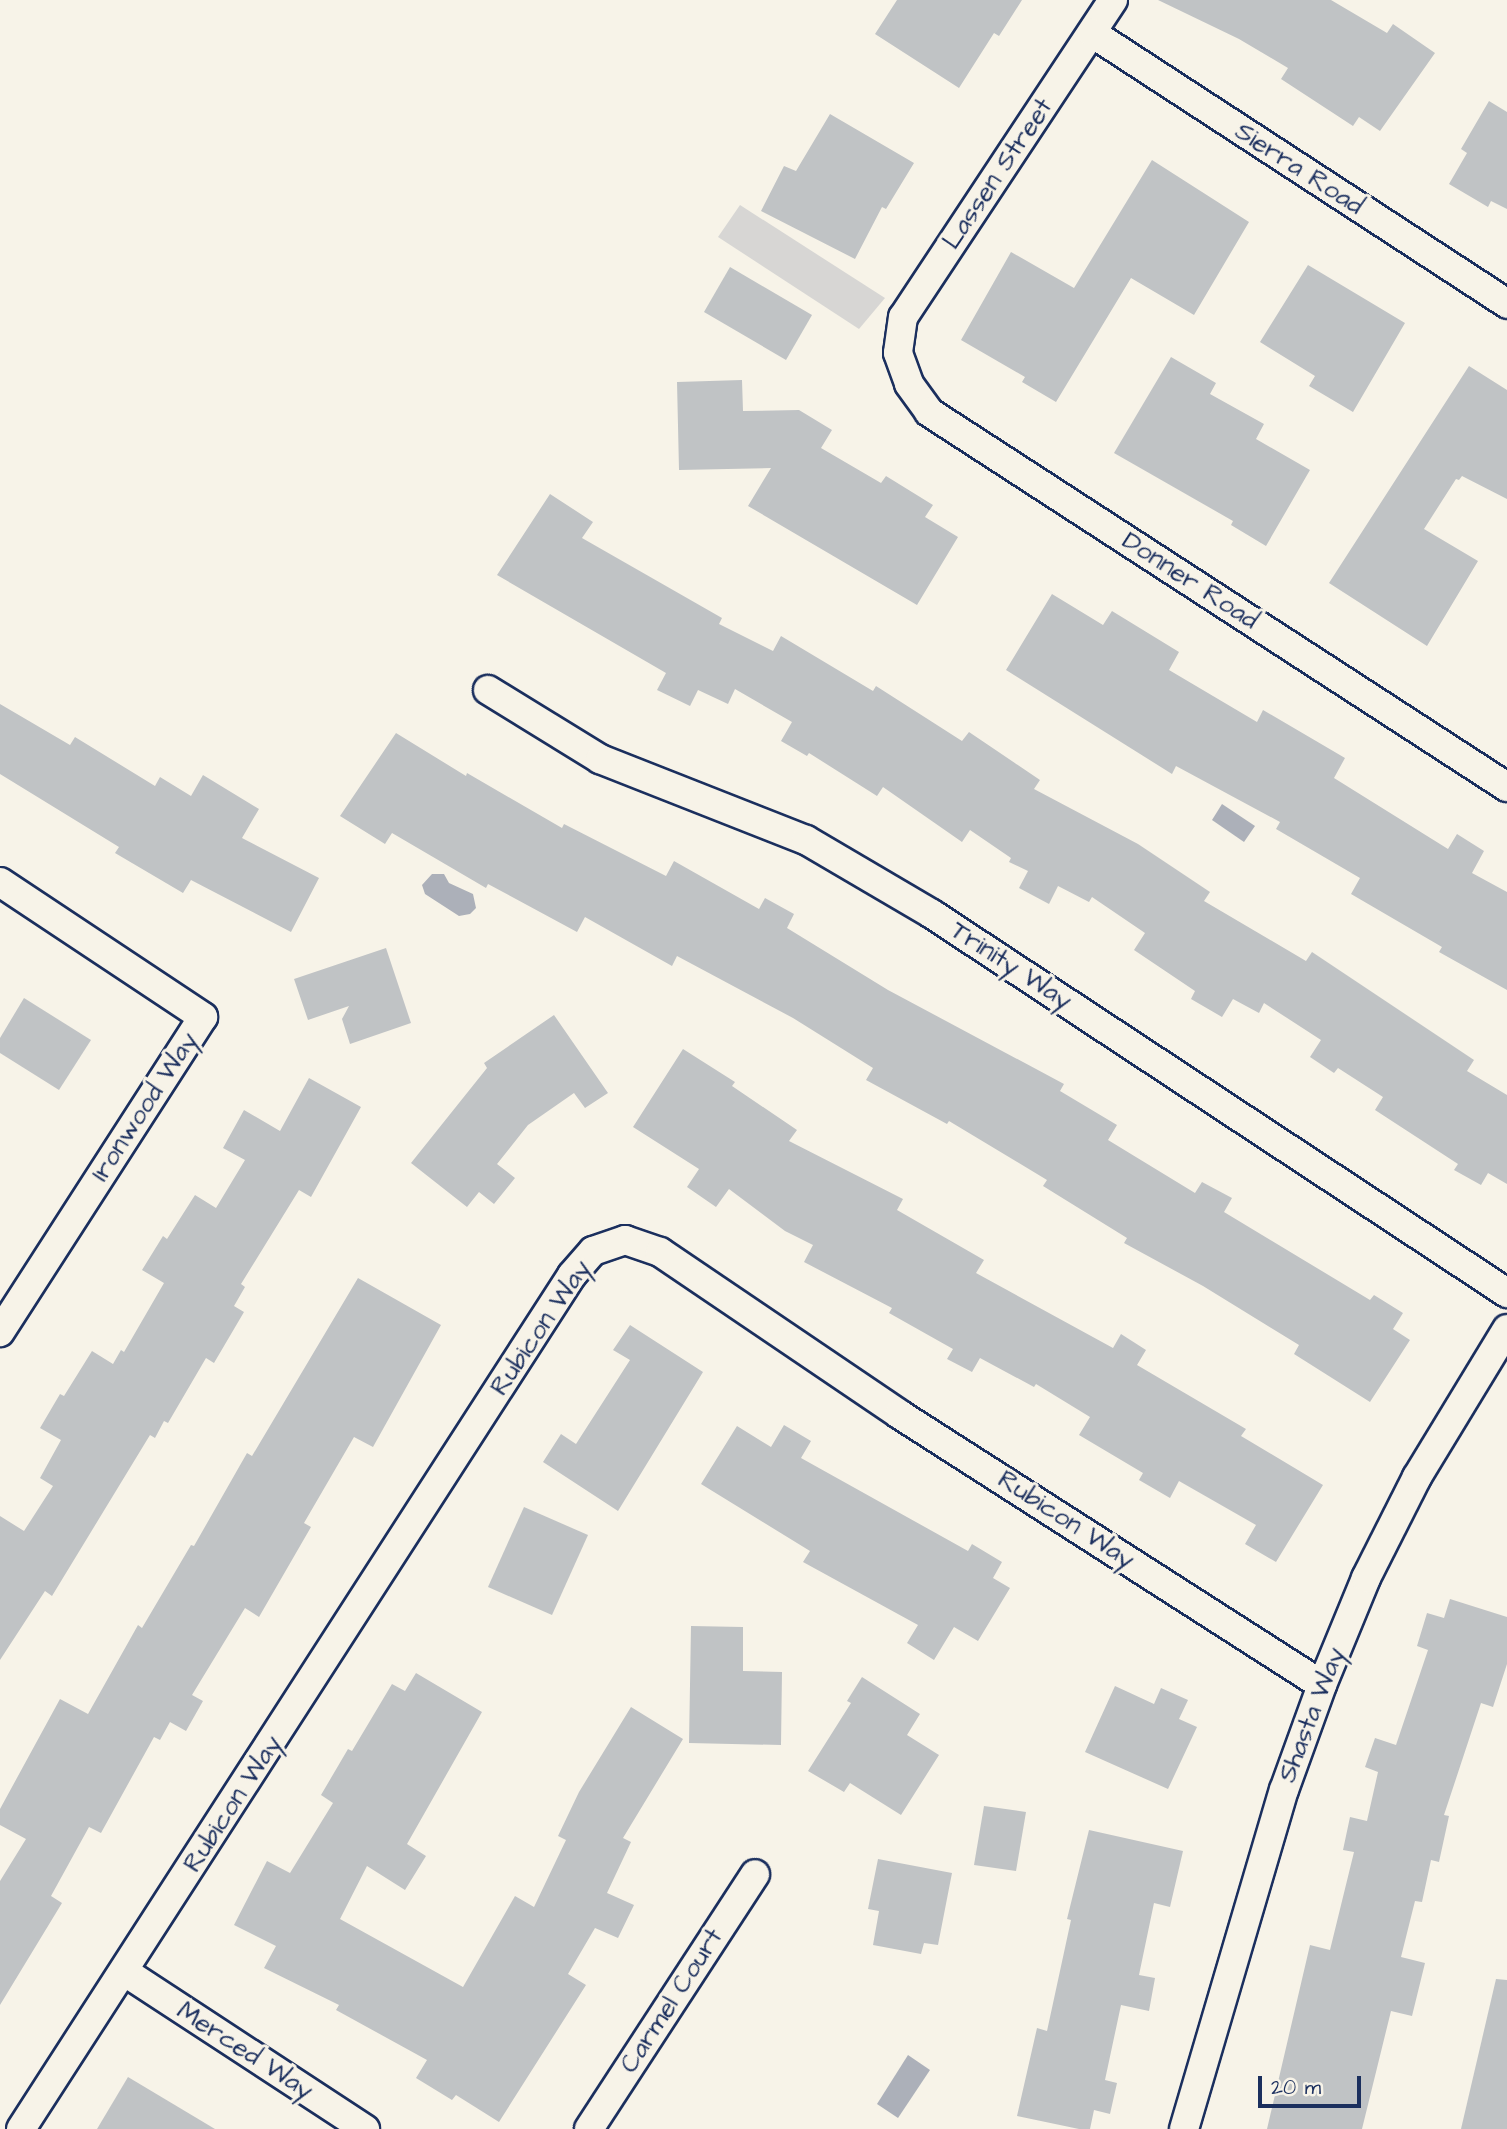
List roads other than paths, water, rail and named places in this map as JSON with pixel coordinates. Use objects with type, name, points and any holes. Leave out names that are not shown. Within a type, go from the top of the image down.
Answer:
[{"type":"street","name":"Lassen Street","points":[[898,353],[902,317],[1113,0]]},
{"type":"street","name":"Sierra Road","points":[[1092,33],[1507,304]]},
{"type":"street","name":"Donner Road","points":[[898,353],[909,384],[929,412],[1507,787]]},
{"type":"street","name":"Trinity Way","points":[[488,690],[600,759],[806,841],[932,914],[1507,1293]]},
{"type":"street","name":"Ironwood Way","points":[[0,882],[203,1017],[0,1332]]},
{"type":"street","name":"Rubicon Way","points":[[21,2129],[125,1972],[572,1275],[593,1251],[625,1240],[660,1252],[899,1414],[1322,1685]]},
{"type":"street","name":"Shasta Way","points":[[1184,2129],[1284,1790],[1322,1685],[1366,1578],[1417,1477],[1507,1329]]},
{"type":"street","name":"Carmel Court","points":[[589,2129],[755,1874]]},
{"type":"street","name":"Merced Way","points":[[125,1972],[365,2129]]}]
